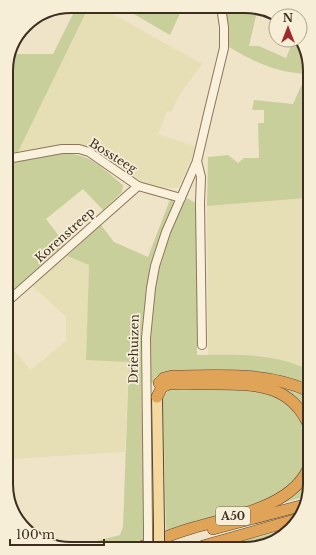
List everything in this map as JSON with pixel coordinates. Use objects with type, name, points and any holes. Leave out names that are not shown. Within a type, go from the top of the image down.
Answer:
[{"type":"highway","points":[[157,397],[159,382],[172,376],[254,376],[280,380],[303,389]]},
{"type":"highway","points":[[157,397],[162,387],[172,384],[260,386],[278,392],[294,402],[303,414]]},
{"type":"highway","name":"A50","points":[[154,542],[276,501],[290,492],[299,483],[303,476]]},
{"type":"highway","name":"A50","points":[[160,542],[299,506]]},
{"type":"highway","name":"A50","points":[[217,542],[289,522]]},
{"type":"main road","points":[[157,397],[159,542]]},
{"type":"street","name":"Driehuizen","points":[[148,542],[146,338],[148,307],[155,266],[197,161],[224,48],[224,27],[222,13]]},
{"type":"street","name":"Bossteeg","points":[[13,158],[70,148],[79,149],[89,152],[138,186],[181,198]]},
{"type":"street","name":"Driehuizen","points":[[197,161],[201,177],[202,344]]},
{"type":"street","name":"Korenstreep","points":[[13,297],[138,186]]},
{"type":"shaded area","points":[[86,13],[111,13],[202,64],[180,94],[171,112],[167,111],[158,134],[197,147],[178,188],[159,188],[145,184],[80,145],[62,145],[18,152]]},
{"type":"shaded area","points":[[303,198],[303,367],[266,356],[208,355],[207,206]]},
{"type":"shaded area","points":[[67,256],[89,265],[86,359],[129,362],[125,452],[13,459],[13,350],[31,370],[66,341],[66,316],[31,285]]},
{"type":"green space","points":[[74,13],[86,13],[18,152],[13,152],[13,63],[15,54],[53,54]]},
{"type":"green space","points":[[132,13],[180,13],[170,35]]},
{"type":"green space","points":[[226,13],[256,14],[249,46],[259,46],[286,58],[290,48],[298,48],[303,63],[303,74],[266,66],[229,47]]},
{"type":"green space","points":[[301,86],[303,86],[303,198],[207,206],[208,157],[228,155],[238,163],[244,158],[259,158],[258,123],[264,123],[264,110],[252,110],[254,100],[293,104]]},
{"type":"green space","points":[[57,153],[78,155],[100,166],[123,185],[122,192],[103,210],[83,189],[46,219],[65,244],[14,289],[13,276],[13,161]]},
{"type":"green space","points":[[171,197],[175,205],[153,266],[143,322],[141,355],[144,539],[133,542],[93,542],[120,535],[123,527],[129,362],[86,360],[89,265],[67,256],[101,225],[114,242],[148,257]]},
{"type":"green space","points":[[187,198],[197,204],[197,355],[268,357],[295,364],[303,367],[303,388],[189,373],[161,373],[155,377],[153,383],[151,383],[149,306],[160,258],[179,210]]},
{"type":"green space","points":[[260,379],[303,392],[303,413]]},
{"type":"green space","points":[[253,387],[291,403],[303,422],[303,471],[301,475],[270,501],[166,533],[163,398],[170,388]]},
{"type":"green space","points":[[303,476],[301,498],[269,507]]},
{"type":"green space","points":[[277,532],[264,539],[253,542],[239,542]]}]
